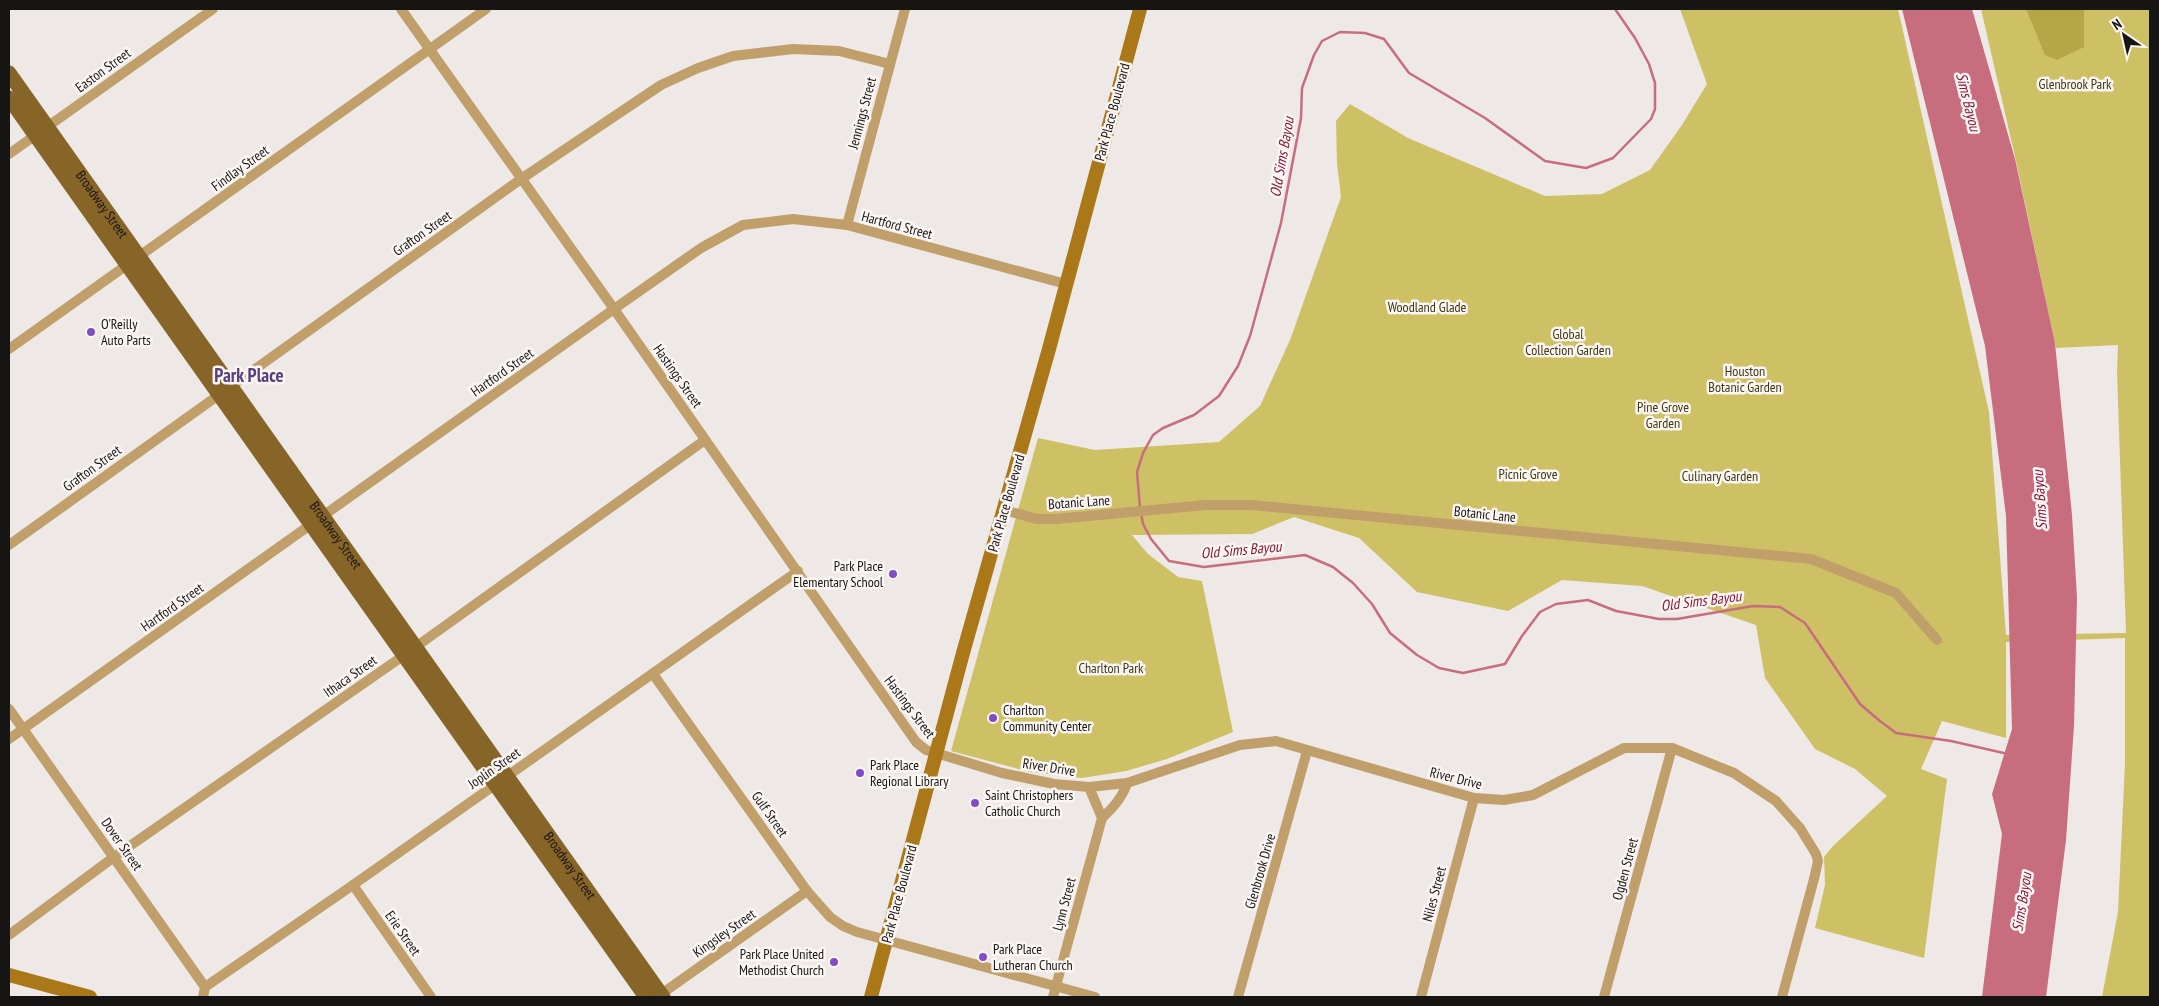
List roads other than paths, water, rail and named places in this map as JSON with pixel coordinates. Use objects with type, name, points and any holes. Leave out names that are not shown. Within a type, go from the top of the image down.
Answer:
[{"type":"main road","name":"Broadway Street","points":[[9,72],[42,131],[316,521],[403,656],[502,780]]},
{"type":"main road","name":"Broadway Street","points":[[9,98],[42,131]]},
{"type":"main road","name":"Broadway Street","points":[[316,521],[416,646],[502,780],[599,918],[660,996]]},
{"type":"main road","name":"Broadway Street","points":[[599,918],[646,997]]},
{"type":"street","name":"Easton Street","points":[[9,154],[212,9]]},
{"type":"street","name":"Hastings Street","points":[[401,9],[614,309],[916,742],[926,750],[936,753]]},
{"type":"street","name":"Findlay Street","points":[[9,349],[486,9]]},
{"type":"street","name":"Jennings Street","points":[[847,225],[905,9]]},
{"type":"street","name":"Park Place Boulevard","points":[[871,997],[1140,9]]},
{"type":"street","name":"Grafton Street","points":[[9,545],[522,180],[661,85],[698,68],[733,56],[792,49],[839,51],[890,64]]},
{"type":"street","name":"Hartford Street","points":[[9,739],[701,248],[744,225],[793,219],[847,225],[1066,284]]},
{"type":"street","name":"Ithaca Street","points":[[9,934],[114,857],[403,656],[705,440]]},
{"type":"street","name":"Botanic Lane","points":[[1004,510],[1036,519],[1070,518],[1206,505],[1251,505],[1811,559],[1896,593],[1937,640]]},
{"type":"street","name":"Joplin Street","points":[[204,992],[798,571]]},
{"type":"street","name":"Gulf Street","points":[[653,674],[807,891],[830,917],[843,926],[887,942],[1095,997]]},
{"type":"street","name":"Dover Street","points":[[9,709],[114,857],[204,992]]},
{"type":"street","name":"River Drive","points":[[936,753],[1002,773],[1054,784],[1089,787],[1127,782],[1240,745],[1276,741],[1474,798],[1504,800],[1533,795],[1624,748],[1672,748],[1734,773],[1776,801],[1800,828],[1816,854],[1818,860],[1814,879],[1782,997]]},
{"type":"street","name":"Ogden Street","points":[[1604,997],[1672,748]]},
{"type":"street","name":"Glenbrook Drive","points":[[1238,997],[1307,751]]},
{"type":"street","name":"Lynn Street","points":[[1053,997],[1102,818],[1112,809],[1124,792],[1127,782]]},
{"type":"street","points":[[1089,787],[1102,818]]},
{"type":"street","name":"Niles Street","points":[[1421,997],[1474,798]]},
{"type":"street","name":"Erie Street","points":[[353,885],[431,997]]},
{"type":"street","name":"Kingsley Street","points":[[660,996],[807,891]]},
{"type":"street","points":[[9,975],[90,997]]},
{"type":"water","name":"Sims Bayou","points":[[1902,9],[1972,9],[2015,159],[2055,343],[2072,515],[2077,597],[2074,726],[2066,840],[2046,997],[1982,997],[2002,834],[1992,794],[2012,729],[2006,516],[1985,346]]},
{"type":"waterway","name":"Old Sims Bayou","points":[[1140,508],[1137,472],[1143,453],[1153,435],[1163,428],[1194,415],[1219,396],[1238,366],[1250,336],[1281,223],[1301,118],[1302,88],[1314,55],[1322,41],[1340,32],[1365,33],[1384,39],[1409,73],[1485,118],[1545,161],[1586,168],[1613,158],[1651,119],[1655,109],[1655,83],[1649,64],[1635,38],[1615,9]]},
{"type":"waterway","name":"Old Sims Bayou","points":[[1141,513],[1143,524],[1151,539],[1169,561],[1204,567],[1305,555],[1333,567],[1353,583],[1372,604],[1390,633],[1417,655],[1439,668],[1463,673],[1505,664],[1522,636],[1540,612],[1556,604],[1588,600],[1616,611],[1659,619],[1677,619],[1753,606],[1780,607],[1805,623],[1860,704],[1896,733],[1951,741],[2008,754]]},
{"type":"place","name":"O'Reilly Auto Parts","points":[[91,332]]},
{"type":"place","name":"Park Place Elementary School","points":[[893,574]]},
{"type":"place","name":"Charlton Community Center","points":[[993,718]]},
{"type":"place","name":"Park Place Regional Library","points":[[860,773]]},
{"type":"place","name":"Saint Christophers Catholic Church","points":[[975,803]]},
{"type":"place","name":"Park Place Lutheran Church","points":[[983,957]]},
{"type":"place","name":"Park Place United Methodist Church","points":[[834,962]]},
{"type":"district","name":"Park Place","points":[[249,375]]},
{"type":"park label","name":"Glenbrook Park","points":[[2075,84]]},
{"type":"park label","name":"Woodland Glade","points":[[1427,307]]},
{"type":"park label","name":"Global Collection Garden","points":[[1568,342]]},
{"type":"park label","name":"Houston Botanic Garden","points":[[1745,380]]},
{"type":"park label","name":"Pine Grove Garden","points":[[1663,416]]},
{"type":"park label","name":"Picnic Grove","points":[[1528,474]]},
{"type":"park label","name":"Culinary Garden","points":[[1720,476]]},
{"type":"park label","name":"Charlton Park","points":[[1111,668]]}]
